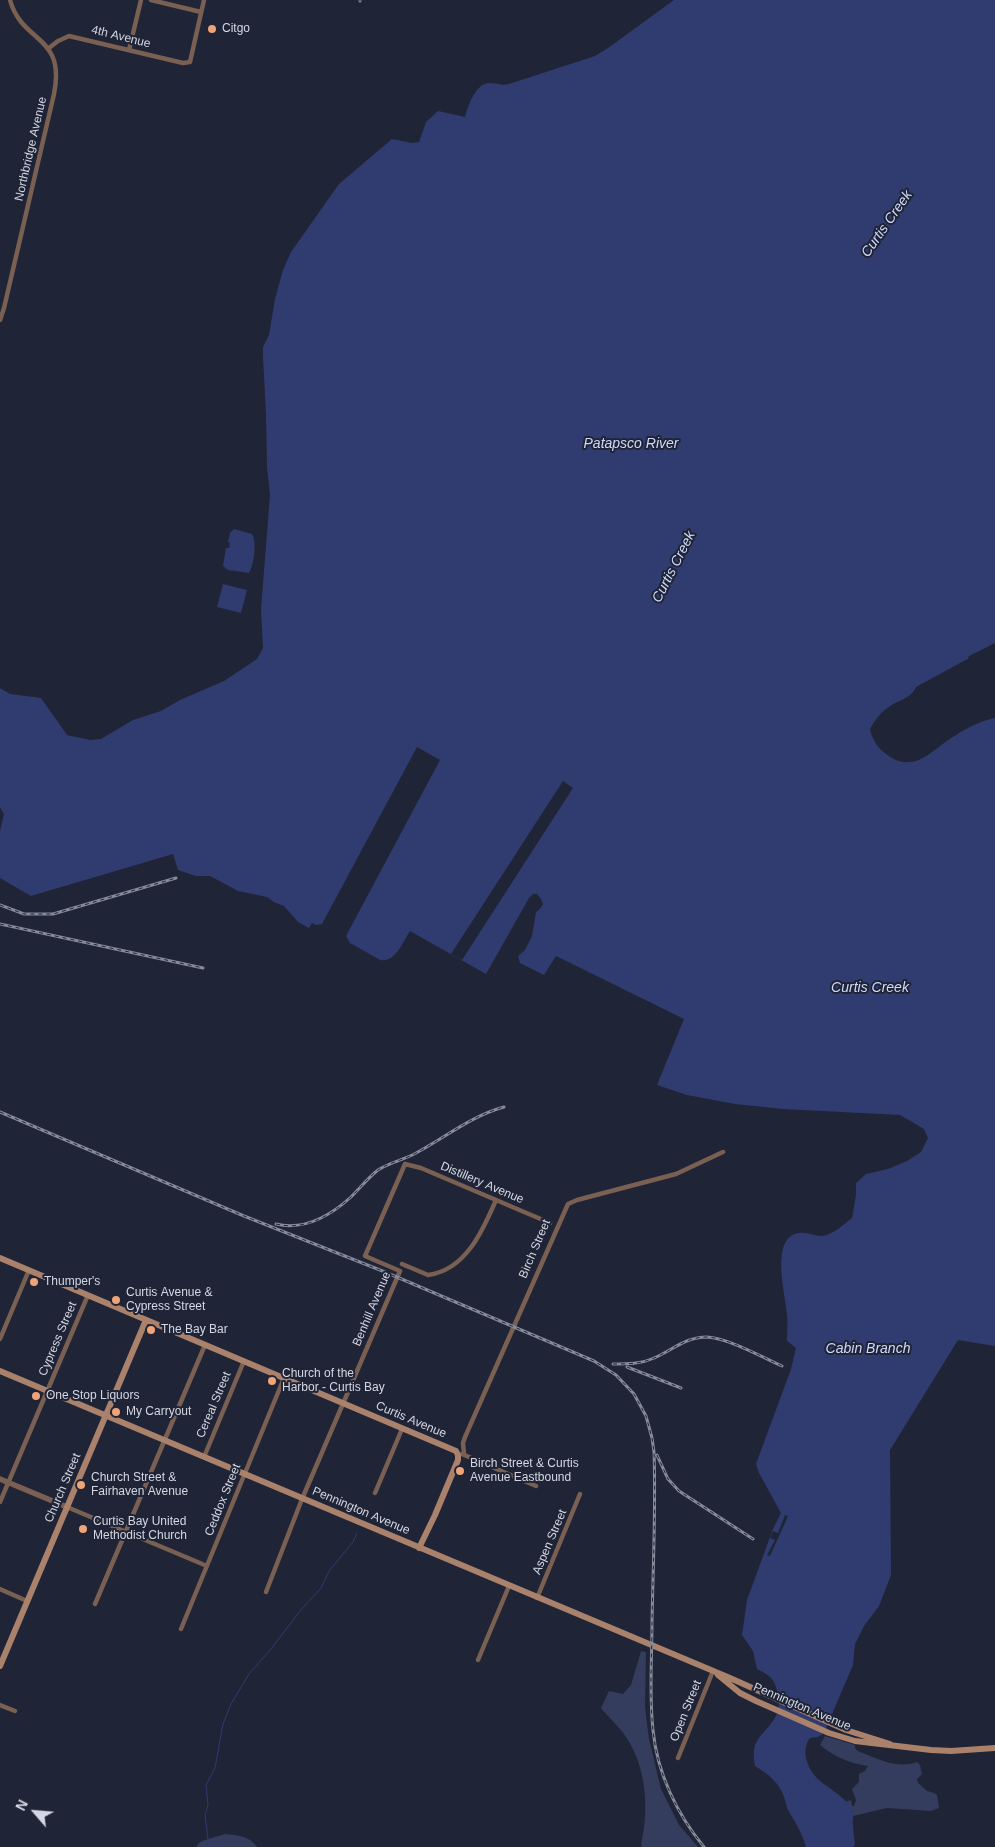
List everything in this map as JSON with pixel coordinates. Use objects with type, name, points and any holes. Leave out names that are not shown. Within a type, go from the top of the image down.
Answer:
[{"type":"main road","name":"Curtis Avenue","points":[[0,1258],[461,1454]]},
{"type":"main road","name":"Church Street","points":[[0,1666],[146,1320]]},
{"type":"main road","name":"Pennington Avenue","points":[[0,1371],[774,1699],[834,1724],[890,1744]]},
{"type":"main road","name":"Birch Street","points":[[419,1548],[461,1454]]},
{"type":"main road","points":[[348,1518],[417,1543],[427,1533]]},
{"type":"main road","name":"Pennington Avenue","points":[[713,1672],[740,1693],[770,1708],[830,1733],[855,1741],[951,1750],[995,1748]]},
{"type":"street","points":[[10,0],[12,9],[22,23],[49,48]]},
{"type":"street","points":[[129,50],[141,0]]},
{"type":"street","points":[[150,0],[202,12],[204,0]]},
{"type":"street","name":"4th Avenue","points":[[49,48],[68,36],[183,63],[190,62],[202,12]]},
{"type":"street","name":"Northbridge Avenue","points":[[1,319],[56,84],[56,66],[49,48]]},
{"type":"street","name":"Birch Street","points":[[461,1454],[465,1436],[568,1204],[676,1174],[723,1152]]},
{"type":"street","name":"Distillery Avenue","points":[[405,1164],[421,1168],[550,1223]]},
{"type":"street","name":"Benhill Avenue","points":[[266,1592],[302,1499],[400,1271],[365,1256],[405,1164]]},
{"type":"street","points":[[402,1264],[428,1275],[447,1268],[460,1259],[480,1234],[496,1200]]},
{"type":"street","points":[[0,1339],[29,1270]]},
{"type":"street","name":"Cypress Street","points":[[0,1502],[88,1295]]},
{"type":"street","points":[[95,1604],[205,1344]]},
{"type":"street","name":"Cereal Street","points":[[204,1457],[244,1361]]},
{"type":"street","name":"Ceddox Street","points":[[181,1629],[284,1378]]},
{"type":"street","points":[[375,1493],[402,1429]]},
{"type":"street","name":"Curtis Avenue","points":[[461,1454],[536,1486]]},
{"type":"street","points":[[0,1479],[207,1566]]},
{"type":"street","name":"Aspen Street","points":[[537,1598],[580,1494]]},
{"type":"street","points":[[478,1660],[509,1586]]},
{"type":"street","points":[[0,1589],[27,1601]]},
{"type":"street","name":"Open Street","points":[[678,1758],[713,1672]]},
{"type":"street","points":[[0,1705],[15,1711]]},
{"type":"shaded area","points":[[641,1651],[646,1652],[645,1708],[649,1739],[661,1789],[679,1825],[698,1847],[642,1847],[645,1803],[642,1776],[638,1762],[626,1737],[601,1708],[609,1691],[623,1694],[631,1685]]},
{"type":"shaded area","points":[[825,1736],[855,1745],[855,1748],[860,1752],[887,1762],[911,1764],[917,1762],[920,1765],[922,1774],[917,1779],[918,1783],[927,1791],[937,1795],[939,1808],[931,1811],[887,1808],[853,1816],[853,1812],[845,1802],[851,1800],[852,1806],[854,1806],[856,1800],[852,1789],[859,1782],[859,1774],[865,1771],[868,1766],[842,1759],[820,1745]]},
{"type":"shaded area","points":[[225,1834],[247,1838],[257,1847],[197,1847],[202,1841]]},
{"type":"water","name":"Patapsco River","points":[[674,0],[995,0],[995,644],[916,687],[908,697],[883,711],[870,729],[875,743],[886,754],[896,760],[906,762],[923,758],[965,729],[995,718],[995,1346],[958,1340],[890,1450],[891,1575],[879,1606],[864,1626],[855,1644],[853,1665],[824,1733],[818,1737],[810,1738],[806,1749],[809,1766],[815,1776],[843,1798],[851,1807],[855,1844],[853,1847],[806,1847],[779,1787],[769,1775],[755,1766],[754,1748],[756,1742],[777,1714],[779,1700],[773,1680],[757,1669],[753,1651],[742,1635],[747,1600],[773,1529],[781,1513],[756,1464],[791,1369],[796,1348],[787,1341],[787,1317],[781,1268],[784,1245],[790,1237],[799,1233],[822,1236],[830,1234],[852,1218],[856,1183],[866,1174],[888,1169],[907,1161],[921,1152],[928,1138],[924,1129],[900,1115],[783,1109],[735,1104],[687,1095],[657,1085],[684,1019],[556,956],[544,975],[520,963],[518,956],[525,950],[532,936],[536,912],[543,904],[537,894],[533,894],[529,898],[486,974],[410,931],[398,951],[385,960],[380,960],[350,943],[346,936],[440,760],[417,747],[322,924],[316,925],[312,923],[309,928],[298,922],[284,906],[267,897],[238,891],[210,876],[196,876],[178,870],[173,854],[31,896],[0,878],[0,831],[4,814],[0,807],[0,688],[10,694],[41,698],[67,735],[90,740],[101,739],[133,720],[161,711],[180,700],[224,681],[257,659],[263,648],[261,609],[270,495],[267,467],[263,347],[269,335],[275,299],[283,270],[291,252],[339,184],[392,139],[412,143],[419,142],[426,122],[438,111],[465,117],[473,96],[484,84],[509,84],[595,56]]},
{"type":"water","points":[[234,529],[252,534],[254,538],[254,554],[249,573],[228,570],[223,566],[226,548],[229,548],[230,533]]},
{"type":"water","points":[[223,584],[247,590],[241,613],[217,607]]},
{"type":"pier","points":[[995,643],[995,647],[969,660],[968,657],[971,655]]},
{"type":"pier","points":[[563,781],[573,788],[462,960],[451,954]]},
{"type":"pier","points":[[785,1515],[788,1516],[770,1556],[767,1555],[775,1540],[770,1538],[773,1531],[778,1533]]},
{"type":"waterway","points":[[209,1847],[205,1815],[208,1805],[206,1785],[215,1768],[223,1724],[231,1704],[249,1674],[321,1588],[329,1571],[353,1542],[357,1533]]},
{"type":"railway","points":[[0,905],[24,914],[53,914],[176,878]]},
{"type":"railway","points":[[0,924],[203,968]]},
{"type":"railway","points":[[276,1224],[287,1226],[307,1224],[326,1216],[351,1197],[378,1170],[416,1153],[459,1127],[504,1107]]},
{"type":"railway","points":[[0,1112],[244,1216],[385,1272],[594,1361],[616,1375],[634,1394],[646,1416],[654,1452],[655,1516],[651,1690],[655,1746],[664,1777],[677,1807],[704,1847]]},
{"type":"railway","points":[[613,1364],[629,1364],[649,1360],[692,1339],[707,1337],[735,1344],[782,1366]]},
{"type":"railway","points":[[627,1367],[681,1388]]},
{"type":"railway","points":[[657,1455],[668,1479],[679,1491],[753,1539]]},
{"type":"place","name":"Citgo","points":[[212,29]]},
{"type":"place","name":"Thumper's","points":[[34,1282]]},
{"type":"place","name":"Curtis Avenue & Cypress Street","points":[[116,1300]]},
{"type":"place","name":"The Bay Bar","points":[[151,1330]]},
{"type":"place","name":"Church of the Harbor - Curtis Bay","points":[[272,1381]]},
{"type":"place","name":"One Stop Liquors","points":[[36,1396]]},
{"type":"place","name":"My Carryout","points":[[116,1412]]},
{"type":"place","name":"Birch Street & Curtis Avenue Eastbound","points":[[460,1471]]},
{"type":"place","name":"Church Street & Fairhaven Avenue","points":[[81,1485]]},
{"type":"place","name":"Curtis Bay United Methodist Church","points":[[83,1529]]},
{"type":"water label","name":"Curtis Creek","points":[[887,224]]},
{"type":"water label","name":"Curtis Creek","points":[[674,567]]},
{"type":"water label","name":"Curtis Creek","points":[[870,988]]},
{"type":"water label","name":"Cabin Branch","points":[[868,1349]]}]
